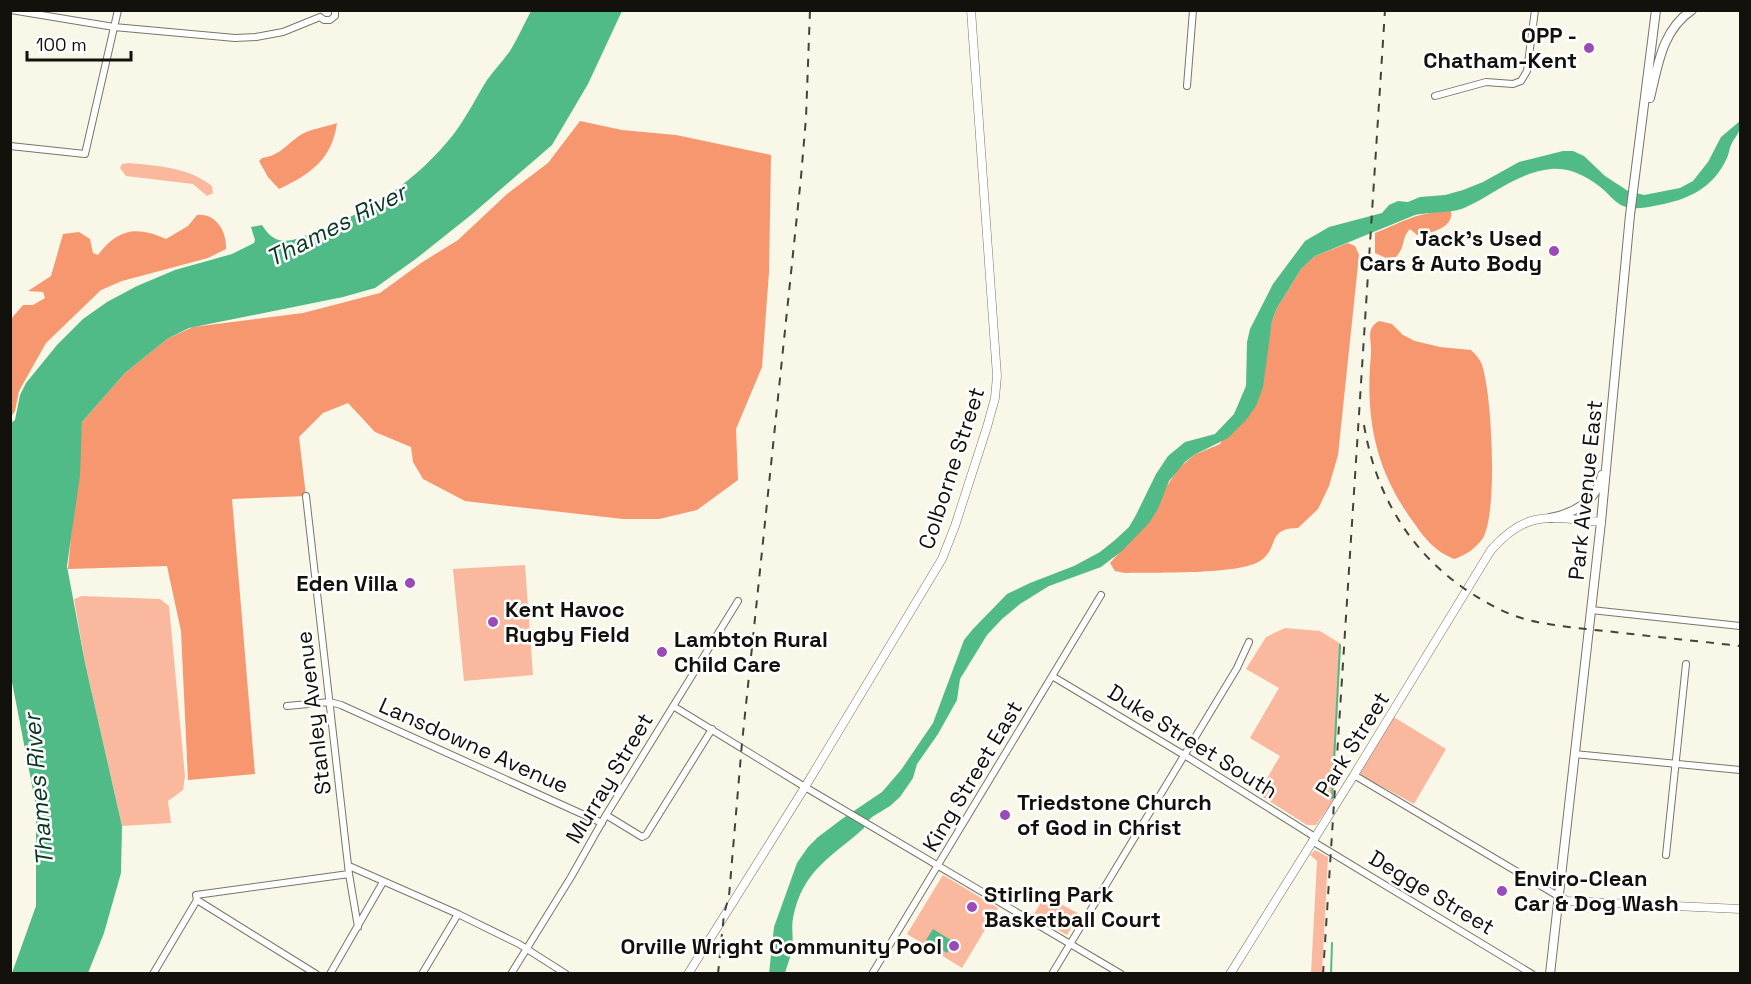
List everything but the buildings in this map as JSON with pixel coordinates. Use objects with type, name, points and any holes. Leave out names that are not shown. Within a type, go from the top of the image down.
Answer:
[{"type":"main road","name":"Park Avenue East","points":[[1550,974],[1601,522],[1630,214],[1656,10]]},
{"type":"main road","points":[[1640,142],[1663,44],[1673,28],[1692,10]]},
{"type":"main road","points":[[1550,518],[1572,512],[1591,497],[1600,482],[1607,452]]},
{"type":"street","points":[[11,10],[114,27],[223,38],[248,38],[291,30],[319,14],[324,20],[330,20],[335,16],[335,10]]},
{"type":"street","points":[[10,146],[85,154],[118,10]]},
{"type":"street","name":"Colborne Street","points":[[688,974],[805,787],[942,559],[958,517],[995,398],[997,376],[971,10]]},
{"type":"street","points":[[1186,86],[1193,10]]},
{"type":"street","points":[[1435,96],[1486,82],[1513,84],[1523,79],[1527,71],[1535,10]]},
{"type":"street","name":"Stanley Avenue","points":[[306,496],[349,870],[358,927]]},
{"type":"street","points":[[1550,518],[1601,522]]},
{"type":"street","name":"Park Street","points":[[1230,974],[1354,776],[1491,550],[1505,534],[1528,521],[1550,518]]},
{"type":"street","name":"King Street East","points":[[872,974],[1101,595]]},
{"type":"street","name":"Murray Street","points":[[511,974],[738,602]]},
{"type":"street","points":[[1591,610],[1740,626]]},
{"type":"street","points":[[1052,974],[1237,668],[1249,642]]},
{"type":"street","points":[[1666,855],[1686,664]]},
{"type":"street","name":"Duke Street South","points":[[1052,676],[1185,755],[1314,839]]},
{"type":"street","points":[[287,706],[330,702]]},
{"type":"street","name":"Lansdowne Avenue","points":[[330,702],[602,824]]},
{"type":"street","points":[[673,706],[1121,974]]},
{"type":"street","points":[[606,815],[642,837],[646,835],[712,729]]},
{"type":"street","points":[[1574,754],[1740,770]]},
{"type":"street","points":[[1354,776],[1558,897],[1571,901],[1740,909]]},
{"type":"street","name":"Degge Street","points":[[1314,839],[1532,974]]},
{"type":"street","points":[[153,974],[197,900],[196,895],[349,870],[458,914],[527,949],[566,974]]},
{"type":"street","points":[[330,974],[383,882]]},
{"type":"street","points":[[197,900],[316,974]]},
{"type":"street","points":[[422,974],[458,914]]},
{"type":"shaded area","points":[[580,121],[622,130],[676,135],[771,155],[769,272],[762,367],[736,429],[738,480],[697,510],[659,519],[623,519],[465,501],[423,479],[413,462],[411,447],[375,432],[348,403],[323,413],[299,437],[306,496],[232,499],[255,774],[188,780],[181,631],[167,566],[68,569],[82,422],[125,373],[167,339],[193,327],[303,313],[380,293],[458,240],[507,194],[548,163]]},
{"type":"shaded area","points":[[337,123],[330,146],[318,164],[279,189],[268,177],[259,161],[278,153],[303,134]]},
{"type":"shaded area","points":[[122,164],[183,171],[212,186],[213,193],[207,196],[193,184],[126,176],[120,168]]},
{"type":"shaded area","points":[[1451,211],[1449,222],[1440,229],[1417,235],[1410,229],[1396,257],[1386,258],[1375,253],[1375,233],[1419,215]]},
{"type":"shaded area","points":[[197,215],[204,215],[215,220],[225,236],[226,249],[208,258],[122,281],[101,290],[46,343],[19,391],[15,411],[11,417],[11,319],[23,305],[33,305],[45,298],[43,292],[28,291],[51,276],[63,234],[79,232],[90,239],[93,253],[98,255],[113,239],[129,232],[146,232],[166,239],[188,226]]},
{"type":"shaded area","points":[[1348,243],[1355,246],[1359,255],[1338,455],[1329,486],[1318,509],[1298,528],[1281,531],[1266,556],[1249,565],[1234,569],[1196,572],[1125,573],[1115,571],[1110,563],[1158,509],[1162,494],[1177,470],[1194,455],[1220,444],[1266,359],[1272,321],[1277,308],[1301,269],[1315,256]]},
{"type":"shaded area","points":[[1379,321],[1392,324],[1403,335],[1415,341],[1440,347],[1471,350],[1482,365],[1491,426],[1491,504],[1483,538],[1466,553],[1454,559],[1436,549],[1418,529],[1390,483],[1382,463],[1372,422],[1370,400],[1370,335],[1372,328]]},
{"type":"shaded area","name":"Kent Havoc Rugby Field","points":[[525,565],[533,675],[464,681],[453,569]]},
{"type":"shaded area","points":[[82,596],[160,599],[169,606],[185,776],[183,790],[168,801],[171,823],[122,826],[85,663],[74,599]]},
{"type":"shaded area","points":[[1285,628],[1320,631],[1341,644],[1333,801],[1316,825],[1307,825],[1258,794],[1280,756],[1250,738],[1279,688],[1246,669],[1266,637]]},
{"type":"shaded area","points":[[1392,716],[1446,749],[1414,804],[1362,776],[1360,772]]},
{"type":"shaded area","points":[[1315,850],[1328,857],[1322,973],[1311,973],[1317,861],[1310,855]]},
{"type":"shaded area","points":[[943,875],[998,908],[962,968],[907,934]]},
{"type":"shaded area","points":[[1045,895],[1079,914],[1067,935],[1033,916]]},
{"type":"water","name":"Thames River","points":[[531,11],[622,11],[588,84],[552,145],[471,215],[375,288],[343,297],[189,328],[167,339],[125,373],[82,422],[80,475],[67,566],[85,663],[122,826],[121,873],[104,933],[88,973],[12,973],[36,906],[36,806],[11,677],[11,423],[15,420],[20,395],[26,383],[57,345],[83,319],[107,302],[137,286],[175,270],[232,254],[254,243],[251,227],[262,225],[274,238],[286,241],[337,223],[374,204],[409,180],[453,135],[487,80],[510,51]]},
{"type":"water","points":[[1740,121],[1739,132],[1731,145],[1727,158],[1714,178],[1688,197],[1666,204],[1627,207],[1618,203],[1599,186],[1580,174],[1551,169],[1517,179],[1464,208],[1415,215],[1315,256],[1301,269],[1277,308],[1272,321],[1263,387],[1256,406],[1246,420],[1228,438],[1185,462],[1169,481],[1158,509],[1149,523],[1122,551],[1101,567],[1049,586],[1020,604],[987,635],[960,679],[957,700],[938,734],[917,764],[913,778],[900,797],[872,817],[864,828],[811,876],[798,901],[793,918],[792,951],[785,973],[769,974],[774,927],[797,863],[818,837],[882,792],[901,770],[933,723],[964,640],[973,629],[1007,594],[1074,566],[1100,552],[1115,540],[1129,527],[1156,474],[1168,456],[1185,442],[1215,434],[1234,414],[1246,386],[1247,342],[1250,329],[1273,284],[1305,241],[1329,227],[1382,213],[1389,205],[1398,201],[1408,202],[1420,197],[1445,195],[1463,190],[1519,162],[1563,151],[1573,151],[1584,156],[1605,176],[1628,191],[1644,195],[1680,188],[1693,181],[1708,162],[1721,137]]},
{"type":"water","points":[[933,929],[954,942],[947,953],[926,940]]},
{"type":"waterway","points":[[1332,798],[1340,645]]},
{"type":"waterway","points":[[1331,974],[1332,943]]},
{"type":"railway","points":[[718,974],[724,914],[729,896],[742,743],[801,177],[806,118],[810,10]]},
{"type":"railway","points":[[1323,974],[1385,10]]},
{"type":"railway","points":[[1364,425],[1370,451],[1388,500],[1415,543],[1452,579],[1496,608],[1546,624],[1740,646]]},
{"type":"place","name":"OPP - Chatham-Kent","points":[[1589,48]]},
{"type":"place","name":"Jack's Used Cars & Auto Body","points":[[1554,251]]},
{"type":"place","name":"Eden Villa","points":[[410,583]]},
{"type":"place","name":"Kent Havoc Rugby Field","points":[[493,622]]},
{"type":"place","name":"Lambton Rural Child Care","points":[[662,652]]},
{"type":"place","name":"Triedstone Church of God in Christ","points":[[1005,815]]},
{"type":"place","name":"Enviro-Clean Car & Dog Wash","points":[[1502,891]]},
{"type":"place","name":"Stirling Park Basketball Court","points":[[972,907]]},
{"type":"place","name":"Orville Wright Community Pool","points":[[954,946]]}]
